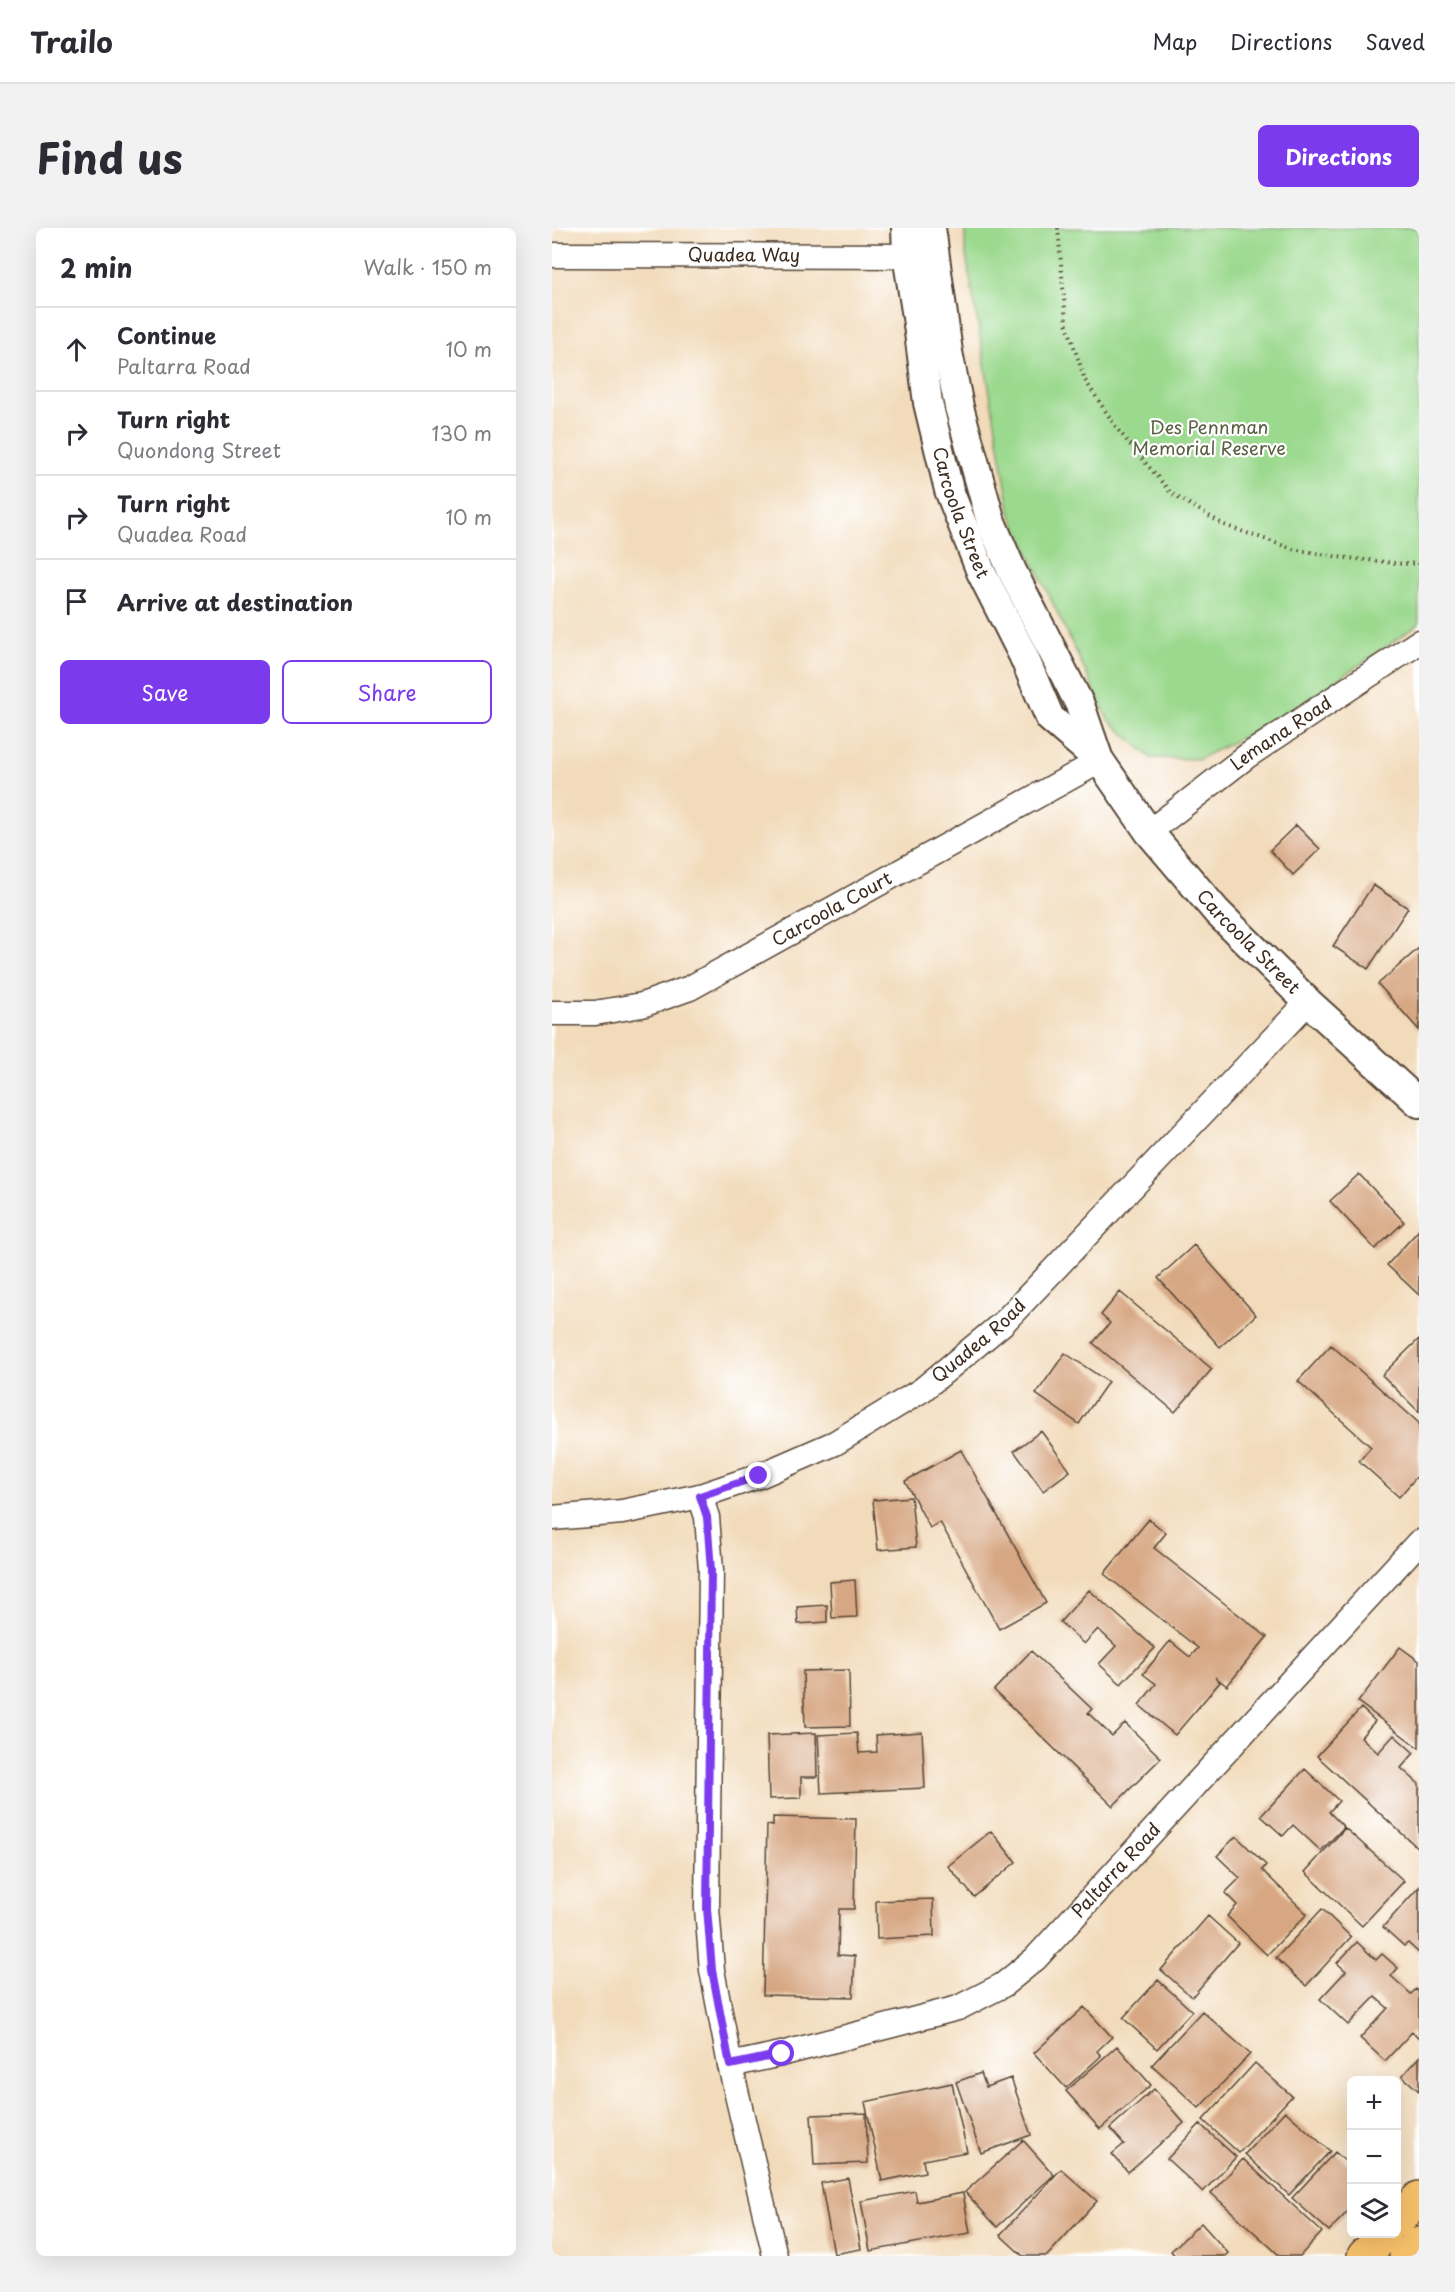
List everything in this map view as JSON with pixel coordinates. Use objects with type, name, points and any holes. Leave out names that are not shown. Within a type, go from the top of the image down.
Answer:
[{"type":"main road","points":[[1364,2256],[1381,2238]]},
{"type":"main road","points":[[1406,2256],[1419,2244]]},
{"type":"street","name":"Carcoola Street","points":[[931,228],[948,352],[960,407],[992,522],[1012,571],[1080,705],[1100,762]]},
{"type":"street","name":"Carcoola Street","points":[[906,242],[928,403],[949,490],[981,572],[1023,655],[1050,718],[1100,762],[1149,832],[1217,912],[1308,1002],[1419,1103]]},
{"type":"street","name":"Quadea Way","points":[[552,255],[906,242],[935,256]]},
{"type":"street","name":"Lemana Road","points":[[1149,832],[1246,756],[1419,642]]},
{"type":"street","name":"Carcoola Court","points":[[552,1013],[595,1012],[642,1005],[690,988],[1100,762]]},
{"type":"street","name":"Quadea Road","points":[[552,1518],[622,1512],[700,1496],[759,1476],[835,1443],[922,1390],[1003,1323],[1308,1002]]},
{"type":"street","points":[[700,1496],[707,1517],[711,1570],[707,1908],[712,1970],[730,2065],[775,2256]]},
{"type":"street","name":"Paltarra Road","points":[[730,2065],[782,2054],[958,2008],[1003,1985],[1035,1959],[1419,1542]]},
{"type":"path","points":[[1058,228],[1066,322],[1085,380],[1118,430],[1171,494],[1224,525],[1293,549],[1404,564],[1419,563]]},
{"type":"green space","name":"Des Pennman Memorial Reserve","points":[[965,228],[1419,228],[1419,624],[1284,716],[1199,759],[1151,758],[1108,719],[1011,515],[965,249]]},
{"type":"building","points":[[1296,825],[1320,849],[1293,875],[1270,850]]},
{"type":"building","points":[[1373,885],[1408,908],[1368,969],[1333,946]]},
{"type":"building","points":[[1419,948],[1419,1030],[1378,984]]},
{"type":"building","points":[[1359,1174],[1404,1222],[1375,1249],[1330,1201]]},
{"type":"building","points":[[1419,1230],[1419,1295],[1387,1265]]},
{"type":"building","points":[[1194,1245],[1256,1315],[1220,1347],[1158,1278]]},
{"type":"building","points":[[1120,1292],[1212,1369],[1175,1412],[1093,1343],[1110,1323],[1101,1315]]},
{"type":"building","points":[[1419,1339],[1419,1412],[1382,1375]]},
{"type":"building","points":[[1331,1345],[1419,1423],[1419,1474],[1399,1497],[1359,1461],[1371,1447],[1298,1381]]},
{"type":"building","points":[[1065,1353],[1108,1382],[1079,1424],[1036,1394]]},
{"type":"building","points":[[1041,1431],[1070,1471],[1043,1491],[1014,1451]]},
{"type":"building","points":[[961,1450],[1046,1603],[999,1629],[940,1522],[930,1528],[905,1481]]},
{"type":"building","points":[[911,1497],[916,1547],[878,1550],[873,1500]]},
{"type":"building","points":[[1149,1519],[1166,1533],[1154,1548],[1267,1637],[1227,1686],[1215,1677],[1220,1682],[1175,1735],[1139,1705],[1156,1684],[1143,1674],[1170,1641],[1190,1657],[1198,1648],[1104,1574]]},
{"type":"building","points":[[855,1580],[857,1617],[832,1618],[830,1582]]},
{"type":"building","points":[[1089,1590],[1155,1648],[1121,1684],[1099,1664],[1116,1646],[1098,1629],[1084,1644],[1060,1622]]},
{"type":"building","points":[[827,1605],[827,1622],[798,1624],[797,1607]]},
{"type":"building","points":[[1400,1647],[1419,1661],[1419,1748],[1358,1702]]},
{"type":"building","points":[[1031,1651],[1092,1709],[1088,1713],[1112,1736],[1125,1723],[1161,1758],[1113,1806],[994,1690]]},
{"type":"building","points":[[849,1670],[850,1726],[805,1727],[803,1671]]},
{"type":"building","points":[[1361,1708],[1375,1721],[1361,1737],[1378,1753],[1394,1735],[1414,1753],[1401,1768],[1419,1784],[1419,1849],[1317,1756]]},
{"type":"building","points":[[922,1732],[925,1788],[821,1793],[818,1735],[857,1733],[859,1753],[877,1752],[876,1735]]},
{"type":"building","points":[[816,1733],[817,1777],[801,1777],[801,1798],[769,1799],[767,1735]]},
{"type":"building","points":[[1305,1769],[1339,1801],[1329,1812],[1344,1827],[1321,1851],[1293,1825],[1283,1836],[1261,1816]]},
{"type":"building","points":[[773,1817],[856,1819],[854,1909],[839,1909],[838,1955],[855,1956],[853,1997],[763,1995],[767,1825],[773,1826]]},
{"type":"building","points":[[1345,1828],[1404,1881],[1362,1926],[1305,1872]]},
{"type":"building","points":[[991,1831],[1016,1862],[974,1897],[948,1866]]},
{"type":"building","points":[[1236,1836],[1266,1865],[1262,1870],[1307,1914],[1267,1955],[1227,1916],[1237,1905],[1225,1893],[1240,1878],[1217,1856]]},
{"type":"building","points":[[1419,1887],[1419,1953],[1408,1943],[1404,1946],[1383,1927]]},
{"type":"building","points":[[933,1899],[934,1936],[877,1939],[876,1901]]},
{"type":"building","points":[[1322,1909],[1351,1937],[1306,1986],[1276,1958]]},
{"type":"building","points":[[1208,1916],[1238,1943],[1192,1997],[1161,1970]]},
{"type":"building","points":[[1357,1942],[1376,1960],[1382,1954],[1398,1968],[1391,1976],[1411,1994],[1416,1989],[1419,1992],[1419,2038],[1412,2032],[1385,2061],[1360,2038],[1388,2008],[1375,1997],[1348,2025],[1320,1999],[1346,1971],[1337,1963]]},
{"type":"building","points":[[1158,1980],[1192,2011],[1157,2049],[1123,2018]]},
{"type":"building","points":[[1084,2007],[1112,2037],[1097,2051],[1101,2056],[1066,2088],[1034,2053]]},
{"type":"building","points":[[1202,2011],[1250,2054],[1199,2108],[1152,2065]]},
{"type":"building","points":[[1117,2046],[1151,2085],[1100,2129],[1066,2091]]},
{"type":"building","points":[[1419,2057],[1419,2091],[1402,2076]]},
{"type":"building","points":[[1255,2063],[1292,2096],[1239,2153],[1203,2120]]},
{"type":"building","points":[[981,2073],[986,2087],[1011,2078],[1031,2135],[981,2153],[956,2082]]},
{"type":"building","points":[[952,2083],[967,2152],[923,2160],[925,2172],[882,2181],[865,2102]]},
{"type":"building","points":[[1154,2089],[1184,2123],[1128,2172],[1112,2154],[1124,2144],[1110,2128]]},
{"type":"building","points":[[1285,2111],[1330,2151],[1289,2195],[1245,2154]]},
{"type":"building","points":[[866,2113],[868,2163],[814,2165],[811,2115]]},
{"type":"building","points":[[1200,2124],[1236,2157],[1203,2192],[1167,2159]]},
{"type":"building","points":[[1023,2140],[1054,2175],[997,2227],[965,2192]]},
{"type":"building","points":[[1335,2152],[1347,2163],[1347,2212],[1329,2231],[1292,2198]]},
{"type":"building","points":[[1243,2159],[1322,2232],[1300,2256],[1280,2256],[1211,2193]]},
{"type":"building","points":[[1061,2169],[1097,2201],[1047,2256],[1023,2256],[1000,2235]]},
{"type":"building","points":[[848,2178],[861,2249],[834,2254],[821,2183]]},
{"type":"building","points":[[915,2191],[917,2202],[963,2193],[970,2233],[870,2251],[861,2201]]},
{"type":"building","points":[[1201,2223],[1228,2253],[1225,2256],[1175,2256],[1171,2251]]},
{"type":"route","points":[[759,1476],[700,1496],[707,1517],[711,1570],[707,1908],[712,1970],[730,2065],[782,2054]]}]
